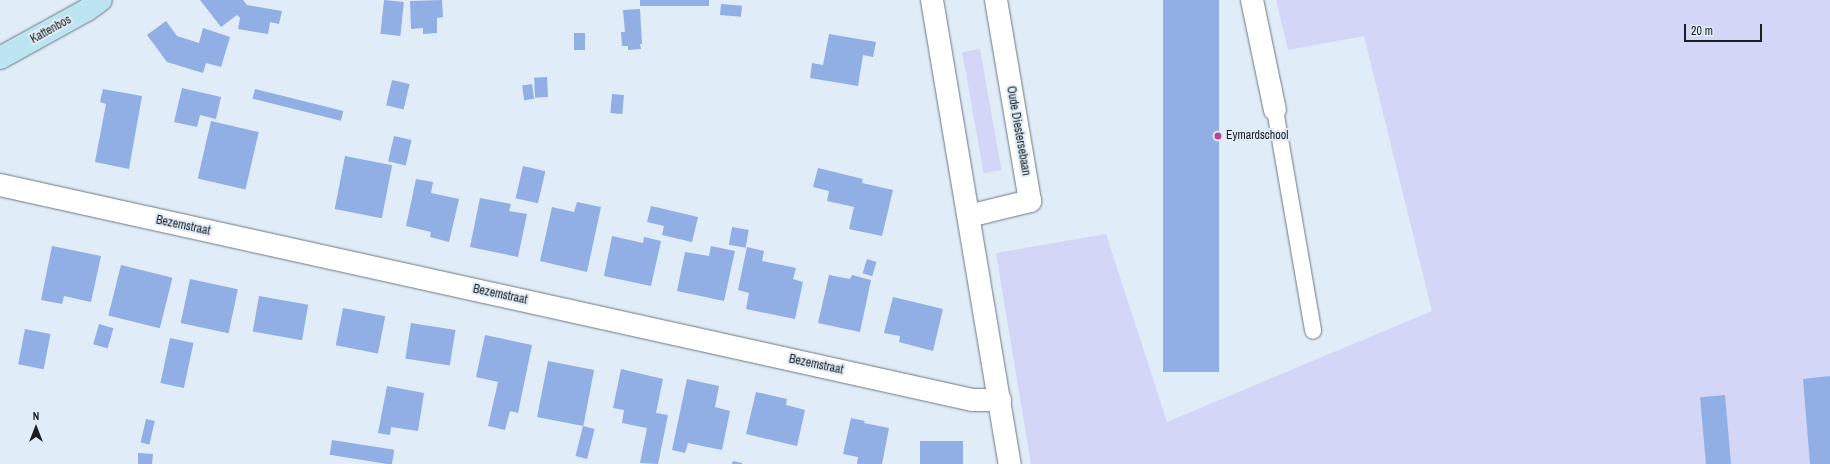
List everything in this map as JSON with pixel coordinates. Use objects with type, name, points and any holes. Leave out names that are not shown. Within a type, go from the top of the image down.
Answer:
[{"type":"main road","name":"Kattenbos","points":[[0,58],[87,10],[101,0]]},
{"type":"street","points":[[932,0],[1010,464]]},
{"type":"street","name":"Oude Diestersebaan","points":[[969,216],[1030,201],[996,0]]},
{"type":"street","points":[[1252,0],[1275,110]]},
{"type":"street","name":"Bezemstraat","points":[[0,185],[973,400],[1000,400]]},
{"type":"lane","points":[[1275,110],[1313,331]]},
{"type":"shaded area","points":[[1276,0],[1830,0],[1830,464],[1031,464],[996,253],[1106,234],[1167,422],[1432,311],[1364,36],[1288,50]]},
{"type":"shaded area","points":[[980,49],[1001,170],[984,173],[962,52]]},
{"type":"building","points":[[200,0],[243,0],[247,5],[282,11],[279,24],[270,22],[268,34],[238,29],[240,18],[237,15],[221,27]]},
{"type":"building","points":[[384,0],[404,2],[400,36],[380,34]]},
{"type":"building","points":[[442,0],[443,17],[437,18],[437,33],[423,34],[423,28],[411,29],[410,1]]},
{"type":"building","points":[[640,0],[709,0],[709,6],[640,6]]},
{"type":"building","points":[[1163,0],[1219,0],[1219,372],[1163,372]]},
{"type":"building","points":[[721,4],[742,6],[741,17],[720,15]]},
{"type":"building","points":[[640,9],[641,49],[628,50],[628,46],[622,46],[621,32],[625,32],[623,10]]},
{"type":"building","points":[[166,21],[177,36],[199,43],[203,28],[230,37],[221,67],[206,63],[203,73],[167,62],[147,35]]},
{"type":"building","points":[[574,33],[585,33],[585,50],[574,50]]},
{"type":"building","points":[[829,34],[876,42],[873,57],[863,55],[858,86],[810,78],[812,63],[823,65]]},
{"type":"building","points":[[547,77],[548,97],[535,98],[534,78]]},
{"type":"building","points":[[392,80],[410,84],[404,109],[386,105]]},
{"type":"building","points":[[532,84],[534,99],[524,100],[522,85]]},
{"type":"building","points":[[182,88],[221,97],[216,119],[200,115],[197,127],[174,122]]},
{"type":"building","points":[[103,89],[142,96],[129,169],[95,162],[106,104],[100,102]]},
{"type":"building","points":[[255,89],[343,111],[341,121],[253,99]]},
{"type":"building","points":[[612,94],[624,95],[622,114],[610,113]]},
{"type":"building","points":[[211,121],[259,132],[245,190],[198,178]]},
{"type":"building","points":[[394,136],[412,140],[406,165],[388,161]]},
{"type":"building","points":[[345,156],[392,165],[382,218],[335,209]]},
{"type":"building","points":[[523,166],[545,171],[538,203],[516,198]]},
{"type":"building","points":[[818,168],[863,179],[862,183],[893,190],[882,236],[849,229],[854,207],[827,201],[829,191],[813,187]]},
{"type":"building","points":[[416,179],[433,182],[431,193],[459,199],[449,242],[430,237],[431,232],[406,226]]},
{"type":"building","points":[[480,198],[511,204],[509,211],[527,214],[518,257],[470,247]]},
{"type":"building","points":[[577,202],[601,207],[587,272],[540,261],[552,207],[574,212]]},
{"type":"building","points":[[651,206],[698,217],[692,242],[662,235],[664,226],[647,222]]},
{"type":"building","points":[[732,227],[749,230],[746,248],[729,245]]},
{"type":"building","points":[[612,236],[643,243],[644,237],[661,241],[651,286],[604,276]]},
{"type":"building","points":[[52,246],[101,256],[91,302],[64,296],[62,304],[41,300]]},
{"type":"building","points":[[711,246],[735,251],[724,301],[677,291],[685,252],[709,256]]},
{"type":"building","points":[[747,247],[764,251],[762,261],[796,268],[793,279],[803,282],[795,319],[746,309],[749,293],[738,290]]},
{"type":"building","points":[[867,259],[877,262],[872,276],[863,273]]},
{"type":"building","points":[[121,265],[172,278],[160,328],[108,315]]},
{"type":"building","points":[[829,275],[850,279],[852,275],[871,280],[860,332],[818,323]]},
{"type":"building","points":[[190,279],[238,289],[229,333],[181,323]]},
{"type":"building","points":[[259,296],[308,305],[302,340],[253,331]]},
{"type":"building","points":[[893,297],[943,309],[933,351],[899,342],[900,336],[884,333]]},
{"type":"building","points":[[343,308],[385,316],[378,354],[336,345]]},
{"type":"building","points":[[411,323],[455,330],[450,366],[405,359]]},
{"type":"building","points":[[99,324],[113,328],[108,348],[93,344]]},
{"type":"building","points":[[25,329],[51,334],[44,369],[18,364]]},
{"type":"building","points":[[485,335],[532,345],[518,413],[510,411],[505,430],[488,426],[498,382],[476,377]]},
{"type":"building","points":[[170,338],[193,343],[184,388],[160,383]]},
{"type":"building","points":[[548,361],[594,370],[583,426],[537,417]]},
{"type":"building","points":[[621,369],[663,379],[656,413],[668,415],[658,464],[640,463],[647,428],[622,423],[624,410],[613,408]]},
{"type":"building","points":[[1830,376],[1830,464],[1810,464],[1803,379]]},
{"type":"building","points":[[687,379],[719,386],[715,407],[730,411],[722,450],[688,443],[685,453],[672,450]]},
{"type":"building","points":[[387,386],[424,393],[418,431],[391,427],[390,435],[378,433]]},
{"type":"building","points":[[756,392],[787,399],[786,405],[805,410],[797,446],[746,434]]},
{"type":"building","points":[[1725,395],[1731,464],[1706,464],[1700,397]]},
{"type":"building","points":[[851,418],[865,421],[864,423],[889,428],[882,464],[857,464],[858,457],[843,454]]},
{"type":"building","points":[[146,419],[155,421],[149,444],[141,442]]},
{"type":"building","points":[[583,426],[595,429],[587,459],[576,456]]},
{"type":"building","points":[[332,440],[394,450],[392,464],[330,455]]},
{"type":"building","points":[[920,441],[963,441],[963,464],[920,464]]},
{"type":"building","points":[[138,453],[153,454],[152,464],[138,464]]},
{"type":"building","points":[[733,461],[742,463],[742,464],[732,464]]},
{"type":"place","name":"Eymardschool","points":[[1218,136]]}]
